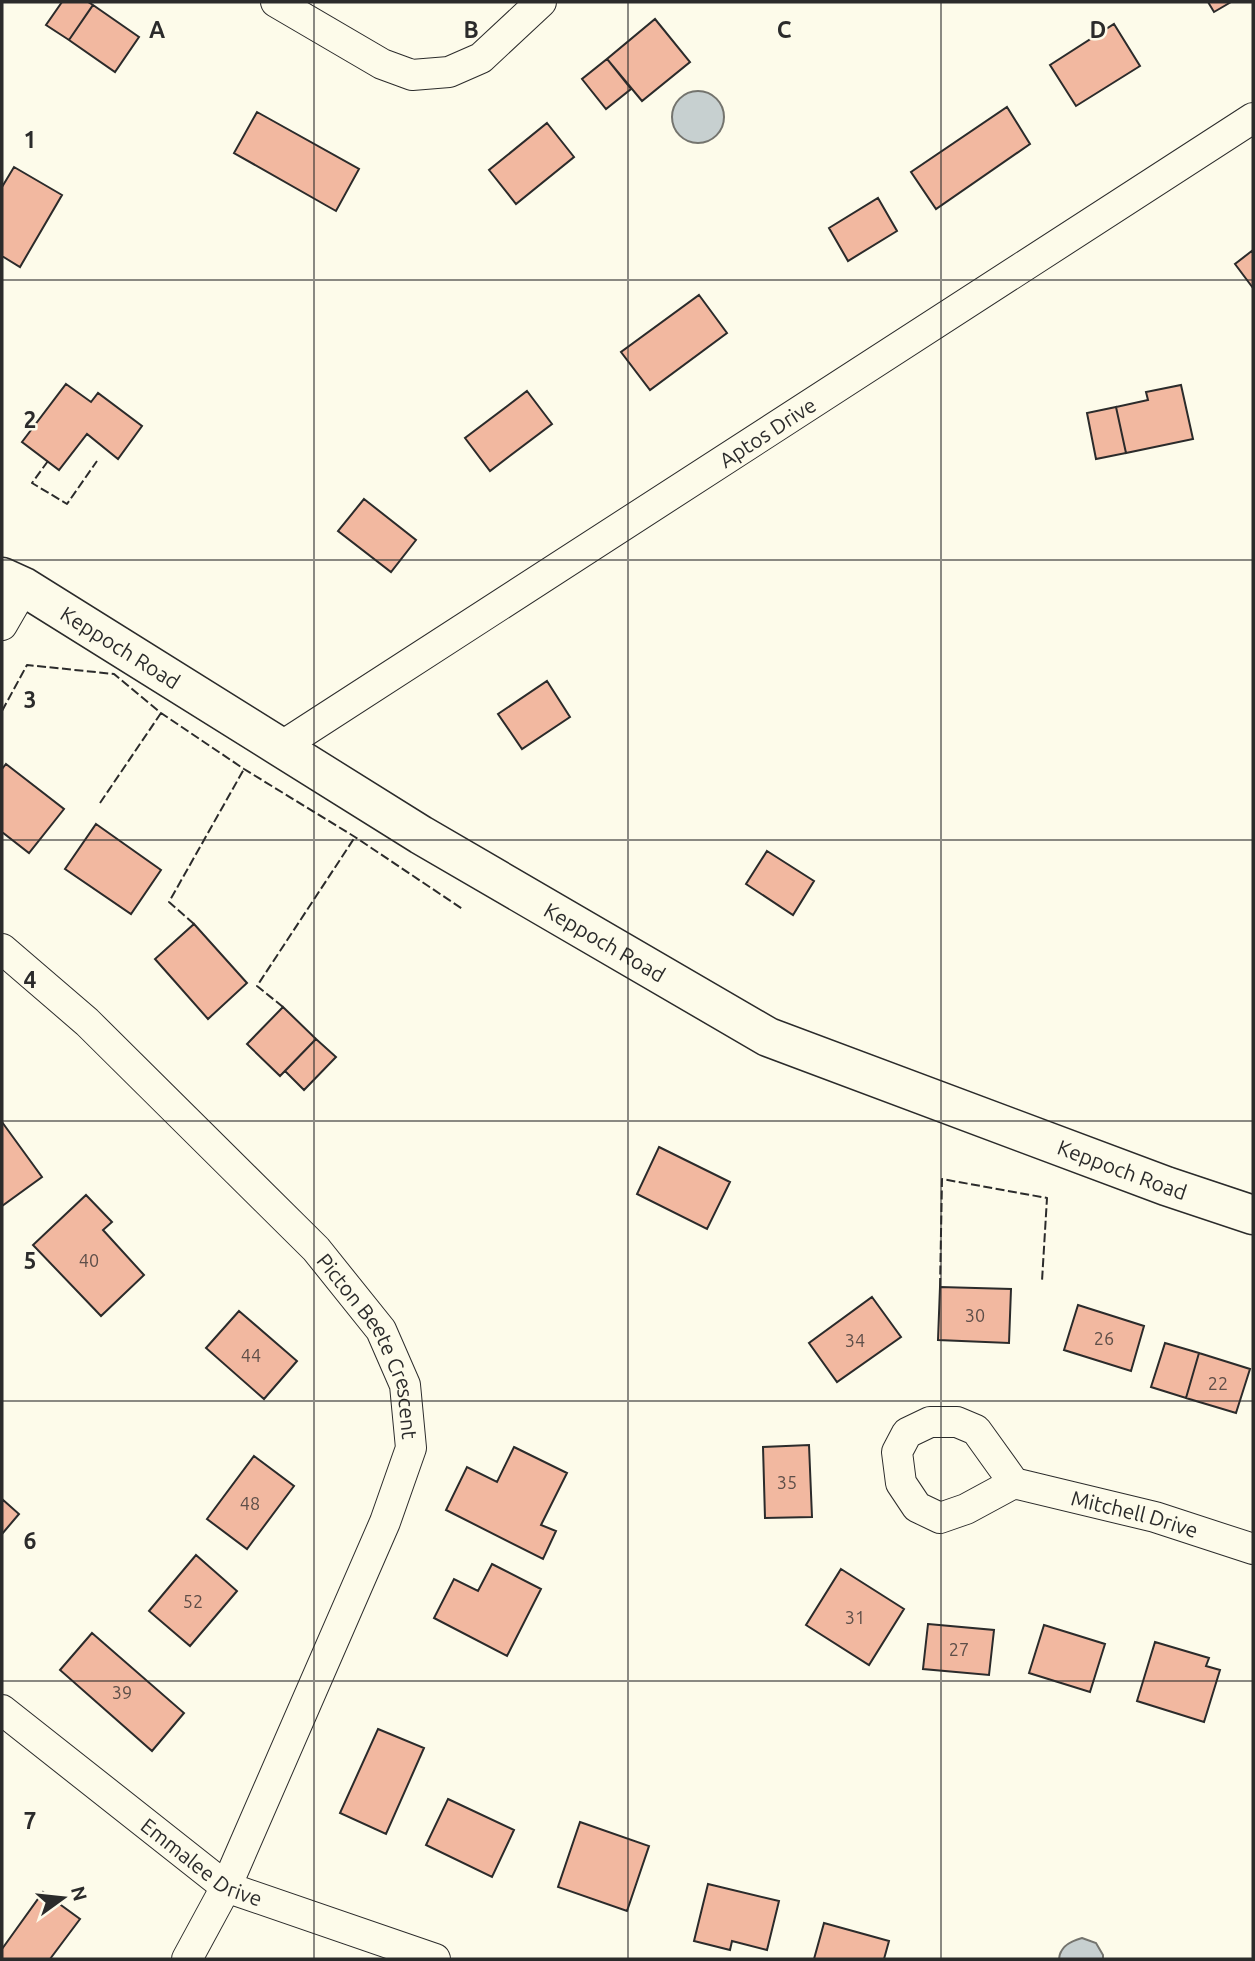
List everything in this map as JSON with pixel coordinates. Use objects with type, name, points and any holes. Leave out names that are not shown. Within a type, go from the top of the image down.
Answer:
[{"type":"street","points":[[276,2],[382,64],[412,75],[449,72],[481,58],[541,2]]},
{"type":"street","name":"Aptos Drive","points":[[282,746],[1253,118]]},
{"type":"street","points":[[2,625],[13,582]]},
{"type":"street","name":"Keppoch Road","points":[[13,582],[282,746],[421,835],[768,1037],[1166,1186],[1253,1215]]},
{"type":"street","name":"Picton Beete Crescent","points":[[2,949],[87,1022],[316,1249],[381,1330],[405,1385],[411,1448],[385,1522],[226,1886],[187,1959]]},
{"type":"street","name":"Mitchell Drive","points":[[1014,1483],[1155,1517],[1253,1549]]},
{"type":"street","name":"Emmalee Drive","points":[[2,1710],[226,1886],[435,1959]]},
{"type":"shaded area","points":[[698,91],[708,93],[716,99],[722,107],[722,127],[716,135],[708,141],[698,143],[688,141],[680,135],[674,127],[672,117],[674,107],[680,99],[688,93]]},
{"type":"shaded area","points":[[1082,1938],[1096,1943],[1103,1959],[1059,1959],[1061,1951],[1067,1945]]},
{"type":"building","points":[[62,2],[88,2],[93,5],[69,40],[46,25]]},
{"type":"building","points":[[1208,2],[1231,2],[1214,12]]},
{"type":"building","points":[[93,5],[139,37],[115,72],[69,40]]},
{"type":"building","points":[[655,19],[690,62],[642,101],[607,59]]},
{"type":"building","points":[[1114,24],[1140,66],[1076,106],[1050,65]]},
{"type":"building","points":[[607,59],[631,89],[606,109],[582,79]]},
{"type":"building","points":[[1007,107],[1030,144],[936,209],[911,172]]},
{"type":"building","points":[[257,112],[359,169],[336,211],[234,153]]},
{"type":"building","points":[[547,123],[574,157],[516,204],[489,170]]},
{"type":"building","points":[[14,167],[62,195],[20,267],[2,256],[2,187]]},
{"type":"building","points":[[878,198],[897,231],[848,261],[829,228]]},
{"type":"building","points":[[1253,250],[1253,288],[1235,264]]},
{"type":"building","points":[[699,295],[727,333],[650,390],[621,352]]},
{"type":"building","points":[[66,384],[91,402],[98,393],[142,426],[118,459],[87,434],[59,470],[22,442]]},
{"type":"building","points":[[1181,385],[1193,439],[1126,453],[1116,407],[1148,400],[1146,392]]},
{"type":"building","points":[[527,391],[552,424],[490,471],[465,438]]},
{"type":"building","points":[[1116,407],[1126,453],[1096,459],[1087,413]]},
{"type":"building","points":[[364,499],[416,540],[391,572],[338,531]]},
{"type":"building","points":[[547,681],[570,717],[522,749],[498,714]]},
{"type":"building","points":[[6,764],[64,809],[29,853],[2,832],[2,769]]},
{"type":"building","points":[[96,824],[161,870],[131,914],[65,869]]},
{"type":"building","points":[[767,851],[814,881],[793,915],[746,884]]},
{"type":"building","points":[[194,924],[247,983],[208,1019],[155,959]]},
{"type":"building","points":[[283,1007],[316,1039],[280,1076],[247,1044]]},
{"type":"building","points":[[316,1039],[336,1057],[304,1090],[285,1071]]},
{"type":"building","points":[[2,1122],[42,1177],[2,1206]]},
{"type":"building","points":[[659,1147],[730,1182],[707,1229],[637,1194]]},
{"type":"building","points":[[86,1195],[112,1222],[103,1230],[144,1275],[101,1316],[33,1245]]},
{"type":"building","points":[[940,1287],[1011,1289],[1009,1343],[938,1340]]},
{"type":"building","points":[[872,1297],[901,1337],[837,1382],[809,1343]]},
{"type":"building","points":[[1078,1305],[1144,1326],[1131,1371],[1064,1350]]},
{"type":"building","points":[[239,1311],[297,1361],[264,1399],[206,1348]]},
{"type":"building","points":[[1165,1343],[1199,1353],[1186,1398],[1151,1387]]},
{"type":"building","points":[[1199,1353],[1250,1369],[1236,1413],[1186,1398]]},
{"type":"building","points":[[809,1445],[812,1517],[765,1518],[763,1447]]},
{"type":"building","points":[[514,1447],[567,1473],[541,1525],[556,1531],[543,1559],[446,1510],[467,1467],[497,1482]]},
{"type":"building","points":[[254,1456],[294,1486],[247,1549],[207,1519]]},
{"type":"building","points":[[2,1499],[19,1514],[2,1534]]},
{"type":"building","points":[[196,1555],[237,1591],[190,1646],[149,1611]]},
{"type":"building","points":[[492,1564],[541,1589],[507,1656],[434,1618],[454,1579],[478,1591]]},
{"type":"building","points":[[841,1569],[904,1609],[869,1665],[806,1625]]},
{"type":"building","points":[[928,1624],[994,1630],[989,1675],[923,1669]]},
{"type":"building","points":[[1044,1625],[1105,1644],[1090,1692],[1029,1673]]},
{"type":"building","points":[[92,1633],[184,1713],[152,1751],[60,1670]]},
{"type":"building","points":[[1155,1642],[1209,1658],[1206,1666],[1220,1670],[1204,1722],[1137,1701]]},
{"type":"building","points":[[378,1729],[424,1748],[386,1834],[340,1813]]},
{"type":"building","points":[[448,1799],[514,1830],[492,1877],[426,1845]]},
{"type":"building","points":[[580,1822],[649,1846],[627,1911],[558,1887]]},
{"type":"building","points":[[708,1884],[779,1901],[767,1950],[732,1941],[730,1950],[694,1941]]},
{"type":"building","points":[[43,1892],[80,1919],[50,1959],[2,1959],[2,1949]]},
{"type":"building","points":[[824,1923],[889,1941],[884,1959],[814,1959]]},
{"type":"fence","points":[[48,461],[32,483],[67,504],[97,461]]},
{"type":"fence","points":[[2,711],[27,665],[114,674],[161,713],[244,769],[355,837],[464,910]]},
{"type":"fence","points":[[100,803],[161,713]]},
{"type":"fence","points":[[194,924],[169,902],[244,769]]},
{"type":"fence","points":[[283,1007],[257,986],[355,837]]},
{"type":"fence","points":[[940,1287],[942,1179],[1047,1198],[1042,1281]]}]
